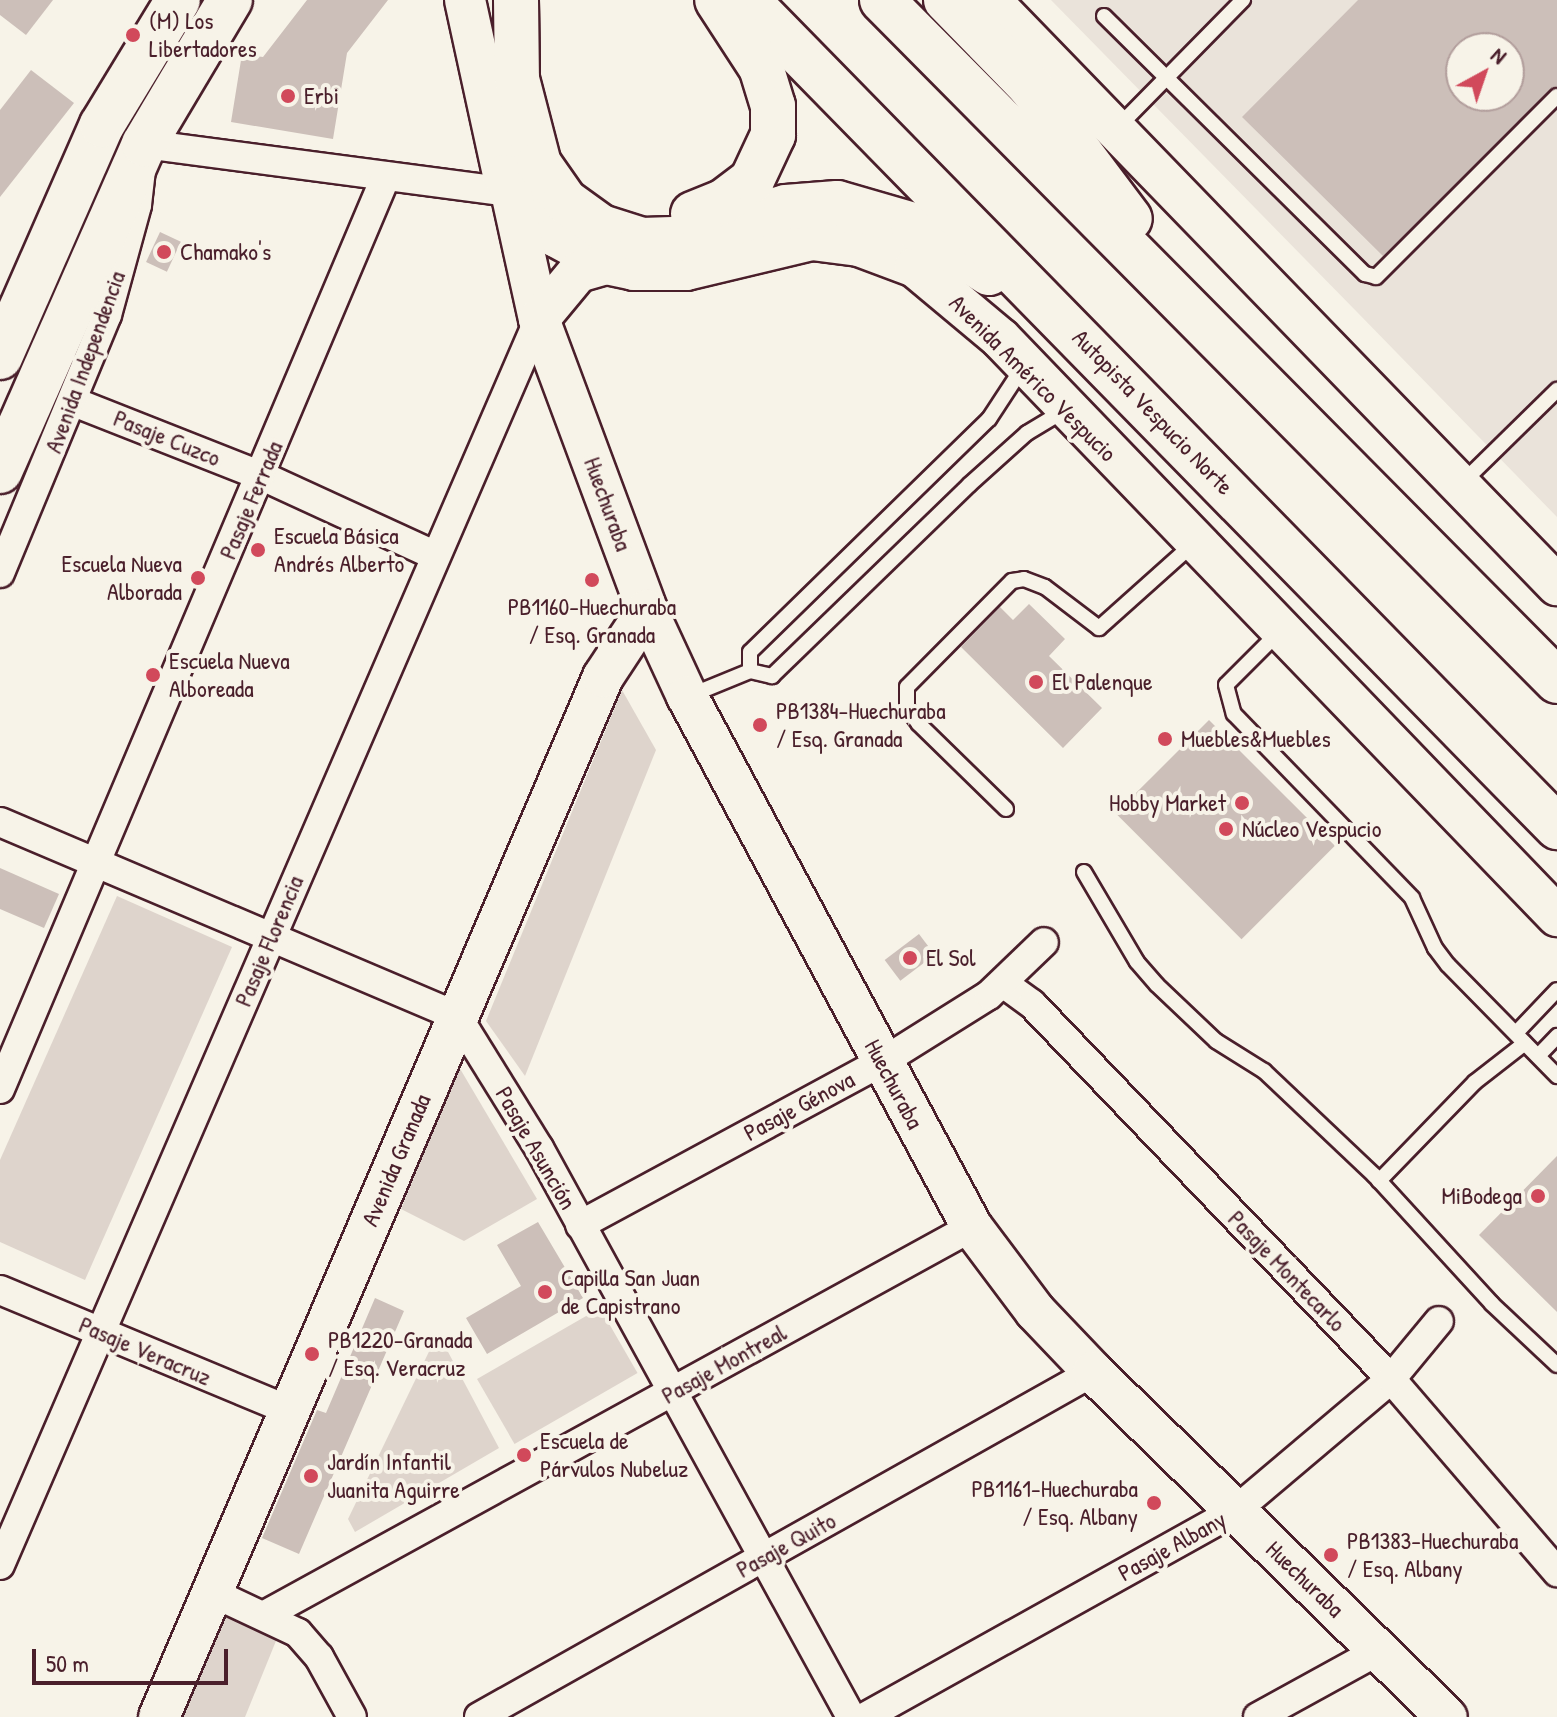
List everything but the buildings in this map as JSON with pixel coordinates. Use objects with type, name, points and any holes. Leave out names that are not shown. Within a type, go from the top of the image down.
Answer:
[{"type":"main road","points":[[0,357],[90,149],[178,0]]},
{"type":"main road","name":"Avenida Independencia","points":[[0,471],[144,144],[230,0]]},
{"type":"main road","points":[[516,0],[517,79],[539,164],[565,201],[601,227],[661,241],[786,207],[837,203],[865,208],[946,243],[1076,334]]},
{"type":"main road","points":[[538,0],[545,98],[569,163],[606,201],[660,218],[690,215],[723,202],[752,180],[772,145],[773,106],[765,78],[717,0]]},
{"type":"main road","name":"Autopista Vespucio Norte","points":[[747,0],[1557,827]]},
{"type":"main road","points":[[882,0],[1557,681]]},
{"type":"main road","points":[[946,0],[1030,86],[1217,337]]},
{"type":"main road","points":[[1452,572],[1557,658]]},
{"type":"street","name":"Avenida Américo Vespucio","points":[[465,0],[497,161],[511,192],[556,237],[606,264],[686,270],[792,242],[859,246],[905,262],[937,282],[1024,364],[1557,916]]},
{"type":"street","points":[[990,0],[1557,585]]},
{"type":"street","points":[[144,144],[511,192]]},
{"type":"street","name":"Avenida Independencia","points":[[0,573],[74,402],[128,239],[144,144]]},
{"type":"street","name":"Pasaje Ferrada","points":[[0,1089],[262,476],[386,176]]},
{"type":"street","name":"Huechuraba","points":[[511,192],[539,319],[647,610],[687,696],[972,1227],[1035,1311],[1093,1372],[1446,1717]]},
{"type":"street","points":[[539,319],[578,272],[606,264]]},
{"type":"street","name":"Pasaje Florencia","points":[[0,1565],[434,555],[539,319]]},
{"type":"street","name":"Pasaje Cuzco","points":[[74,402],[262,476],[434,555]]},
{"type":"street","name":"Avenida Granada","points":[[159,1717],[603,677],[647,610]]},
{"type":"street","points":[[0,822],[457,1016]]},
{"type":"street","name":"Pasaje Génova","points":[[580,1225],[882,1062],[1003,983],[1044,942]]},
{"type":"street","name":"Pasaje Montecarlo","points":[[1003,983],[1032,1004],[1391,1379],[1557,1572]]},
{"type":"street","name":"Pasaje Asunción","points":[[457,1016],[580,1225],[851,1717]]},
{"type":"street","name":"Pasaje Montreal","points":[[265,1615],[972,1227]]},
{"type":"street","name":"Pasaje Veracruz","points":[[0,1290],[290,1411]]},
{"type":"street","name":"Pasaje Albany","points":[[865,1717],[1235,1511],[1391,1379],[1439,1321]]},
{"type":"street","name":"Pasaje Quito","points":[[479,1717],[1093,1372]]},
{"type":"street","points":[[211,1592],[265,1615],[309,1644],[352,1717]]},
{"type":"street","points":[[1258,1717],[1378,1651]]},
{"type":"lane","points":[[1115,130],[1243,0]]},
{"type":"lane","points":[[1104,16],[1365,274],[1376,277],[1557,96]]},
{"type":"lane","points":[[750,671],[750,652],[989,419],[1024,364]]},
{"type":"lane","points":[[1460,485],[1557,390]]},
{"type":"lane","points":[[687,696],[750,671],[772,676],[969,485],[1027,433],[1067,409]]},
{"type":"lane","points":[[1006,809],[919,724],[907,708],[907,687],[1012,581],[1034,581],[1099,628],[1194,543]]},
{"type":"lane","points":[[1280,631],[1226,685],[1234,714],[1412,898],[1435,948],[1557,1076]]},
{"type":"lane","points":[[1084,872],[1137,962],[1157,985],[1216,1041],[1264,1071],[1379,1181],[1492,1304],[1557,1365]]},
{"type":"lane","points":[[1379,1181],[1521,1038],[1557,990]]},
{"type":"lane","points":[[1538,1056],[1557,1036]]},
{"type":"shaded area","points":[[1051,0],[1557,0],[1557,517]]},
{"type":"shaded area","points":[[622,690],[656,750],[525,1076],[486,1021]]},
{"type":"shaded area","points":[[117,896],[232,947],[85,1280],[0,1242],[0,1160]]},
{"type":"shaded area","points":[[459,1067],[537,1199],[464,1241],[401,1209]]},
{"type":"shaded area","points":[[600,1308],[638,1373],[515,1444],[477,1379]]},
{"type":"shaded area","points":[[438,1333],[499,1448],[355,1532],[348,1519]]},
{"type":"shaded area","points":[[216,1609],[278,1636],[245,1717],[172,1717]]},
{"type":"place","name":"(M) Los Libertadores","points":[[133,35]]},
{"type":"place","name":"Erbi","points":[[288,96]]},
{"type":"place","name":"Chamako's","points":[[164,252]]},
{"type":"place","name":"Escuela Básica Andrés Alberto","points":[[258,550]]},
{"type":"place","name":"Escuela Nueva Alborada","points":[[198,578]]},
{"type":"place","name":"PB1160-Huechuraba / Esq. Granada","points":[[592,580]]},
{"type":"place","name":"Escuela Nueva Alboreada","points":[[153,675]]},
{"type":"place","name":"El Palenque","points":[[1036,682]]},
{"type":"place","name":"PB1384-Huechuraba / Esq. Granada","points":[[760,725]]},
{"type":"place","name":"Muebles&Muebles","points":[[1165,739]]},
{"type":"place","name":"Hobby Market","points":[[1242,803]]},
{"type":"place","name":"Núcleo Vespucio","points":[[1226,829]]},
{"type":"place","name":"El Sol","points":[[910,958]]},
{"type":"place","name":"MiBodega","points":[[1538,1196]]},
{"type":"place","name":"Capilla San Juan de Capistrano","points":[[545,1292]]},
{"type":"place","name":"PB1220-Granada / Esq. Veracruz","points":[[312,1354]]},
{"type":"place","name":"Escuela de Párvulos Nubeluz","points":[[524,1455]]},
{"type":"place","name":"Jardín Infantil Juanita Aguirre","points":[[311,1476]]},
{"type":"place","name":"PB1161-Huechuraba / Esq. Albany","points":[[1154,1503]]},
{"type":"place","name":"PB1383-Huechuraba / Esq. Albany","points":[[1331,1555]]}]
